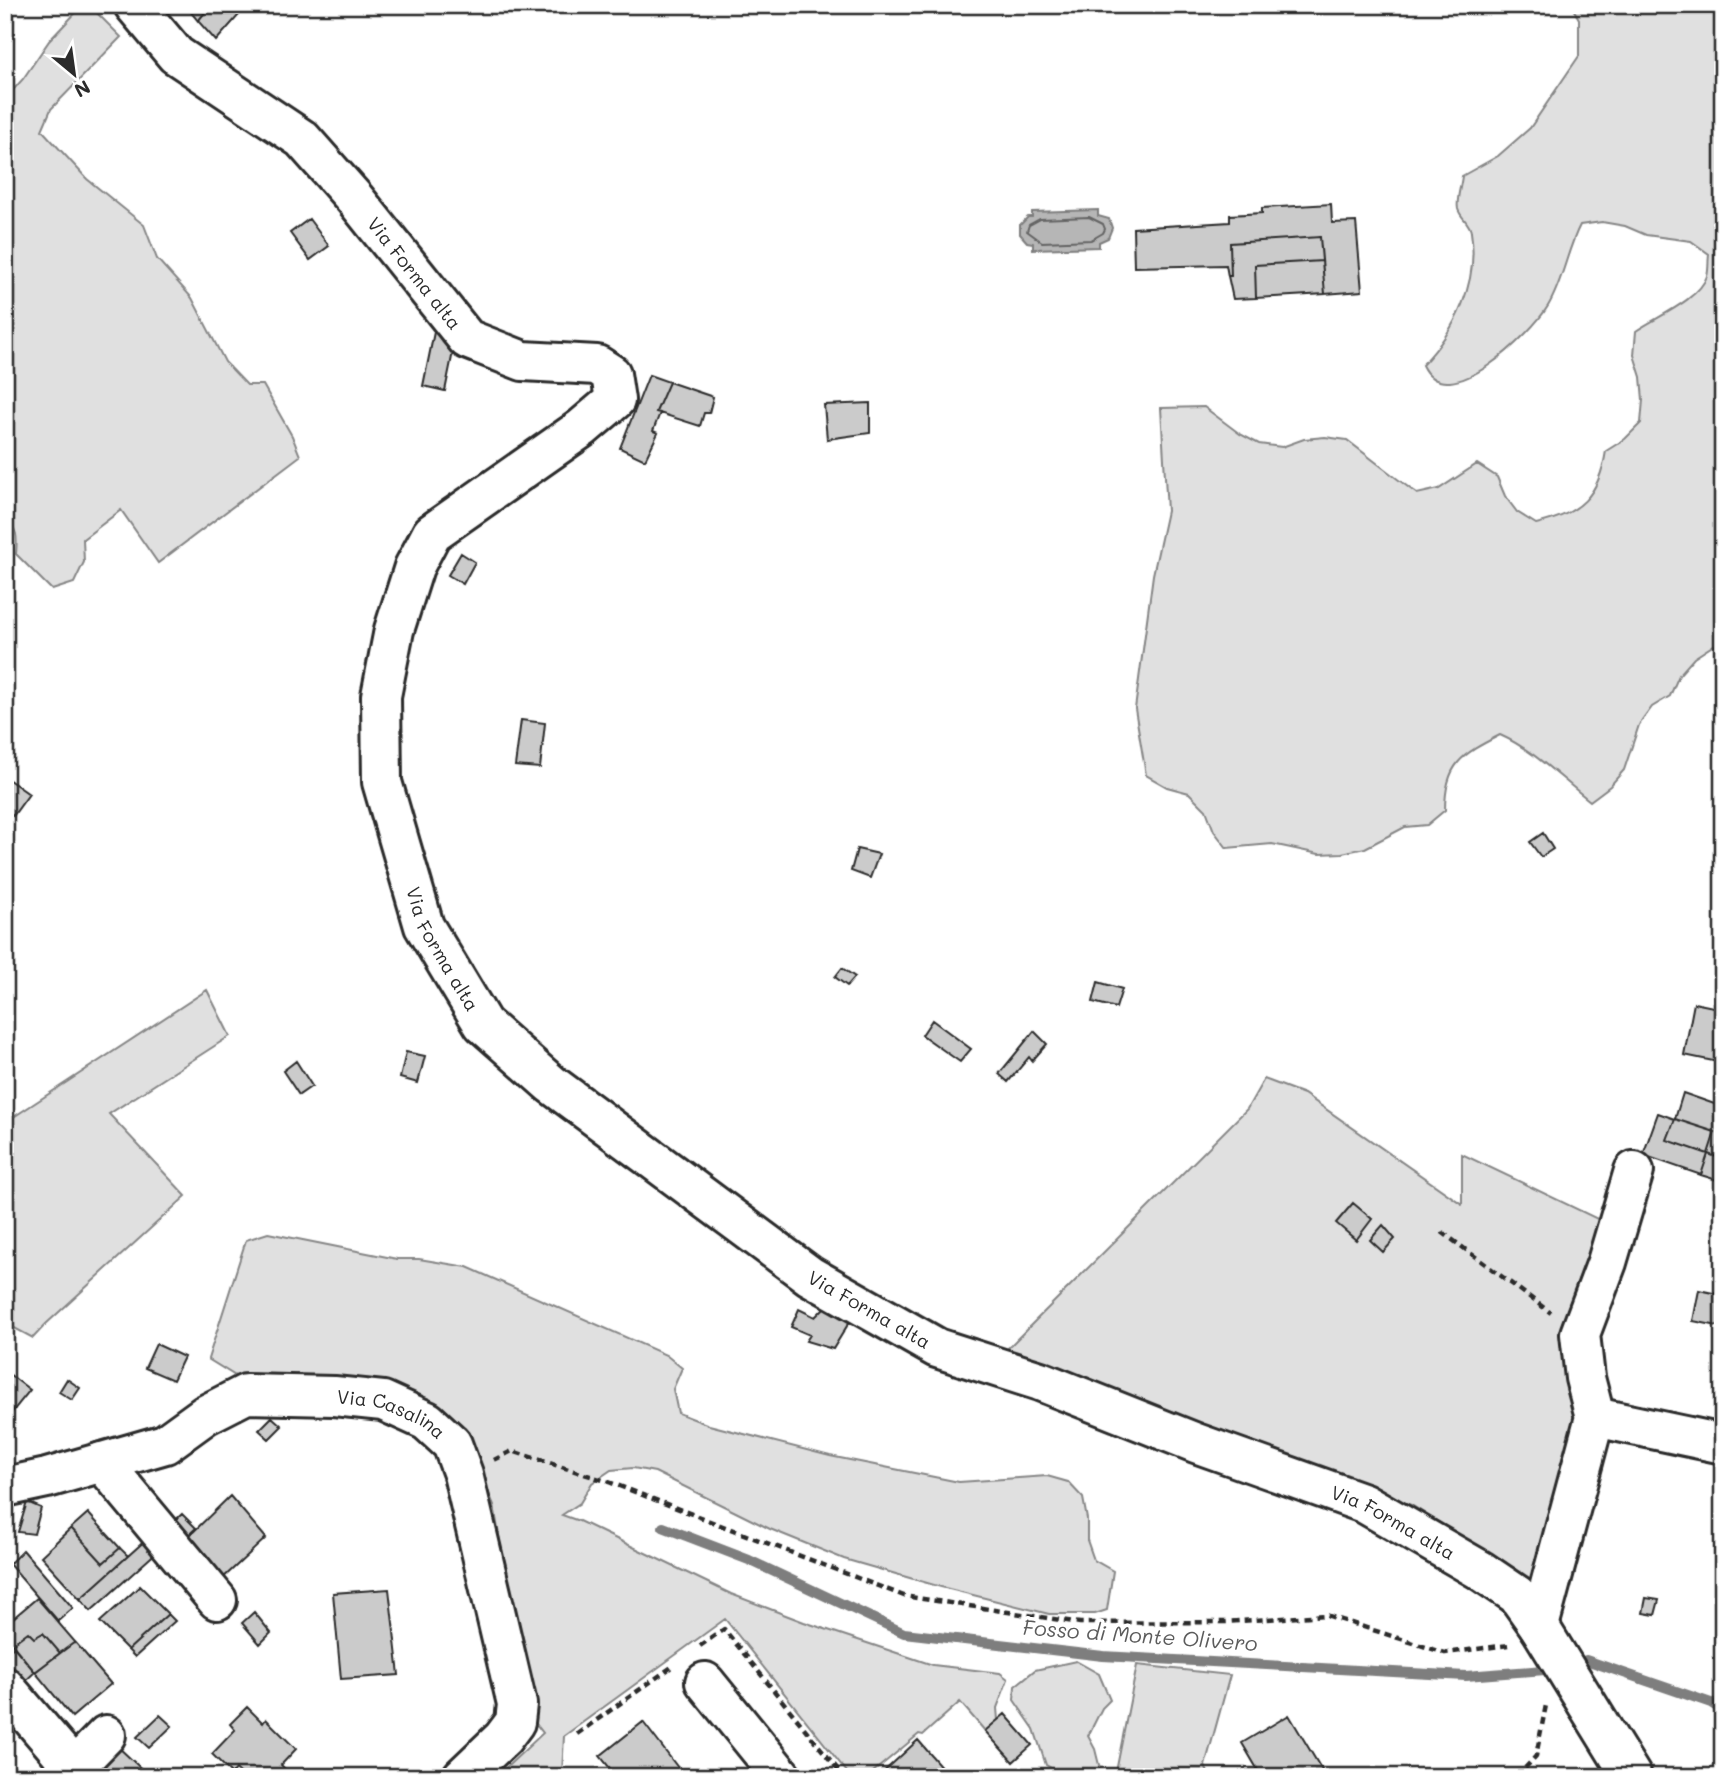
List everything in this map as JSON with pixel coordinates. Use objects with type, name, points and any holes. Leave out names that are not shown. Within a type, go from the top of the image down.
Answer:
[{"type":"street","name":"Via Forma alta","points":[[134,5],[176,55],[302,139],[355,199],[467,339],[523,361],[597,365],[611,374],[615,400],[582,428],[432,533],[414,567],[394,630],[386,670],[381,696],[382,782],[424,926],[483,1024],[551,1084],[810,1276],[937,1348],[1040,1381],[1196,1443],[1364,1503],[1480,1570],[1517,1595],[1632,1777]]},
{"type":"street","points":[[1543,1633],[1595,1417],[1585,1378],[1580,1334],[1607,1262],[1634,1171]]},
{"type":"street","name":"Via Casalina","points":[[5,1487],[47,1479],[164,1444],[205,1415],[246,1394],[334,1396],[383,1401],[427,1421],[452,1444],[463,1475],[517,1704],[515,1722],[503,1738],[462,1777]]},
{"type":"street","points":[[1595,1417],[1723,1444]]},
{"type":"street","points":[[102,1462],[217,1600]]},
{"type":"street","points":[[705,1682],[782,1777]]},
{"type":"street","points":[[5,1687],[69,1772],[106,1735]]},
{"type":"path","points":[[1442,1232],[1580,1334]]},
{"type":"path","points":[[463,1475],[512,1451],[609,1482],[904,1596],[1080,1623],[1225,1622],[1326,1615],[1445,1653],[1543,1633]]},
{"type":"path","points":[[1517,1777],[1536,1756],[1546,1702],[1573,1681]]},
{"type":"shaded area","points":[[83,5],[89,5],[121,37],[51,109],[42,130],[87,179],[144,225],[157,259],[192,298],[225,362],[247,385],[263,385],[292,436],[300,456],[158,563],[121,510],[83,539],[84,562],[74,583],[52,590],[16,554],[15,531],[5,521],[5,99],[23,79],[49,41]]},
{"type":"shaded area","points":[[1571,5],[1723,5],[1723,653],[1714,645],[1694,658],[1679,675],[1670,696],[1652,707],[1639,725],[1624,770],[1610,786],[1590,801],[1536,757],[1500,735],[1465,755],[1458,763],[1448,782],[1445,810],[1427,825],[1405,827],[1365,848],[1342,853],[1319,854],[1272,844],[1227,848],[1214,831],[1206,810],[1189,793],[1167,787],[1146,775],[1135,709],[1153,575],[1167,511],[1161,408],[1204,407],[1240,434],[1259,444],[1282,447],[1304,439],[1325,437],[1347,440],[1417,494],[1439,489],[1477,464],[1497,477],[1505,496],[1517,512],[1536,524],[1565,515],[1585,501],[1598,480],[1606,451],[1625,439],[1641,423],[1641,377],[1634,355],[1636,331],[1686,300],[1702,285],[1707,276],[1709,254],[1691,241],[1646,235],[1625,226],[1602,222],[1580,225],[1548,306],[1508,351],[1469,377],[1450,382],[1434,379],[1422,365],[1455,321],[1472,269],[1470,229],[1458,209],[1462,176],[1498,156],[1530,128],[1579,56],[1579,19]]},
{"type":"shaded area","points":[[207,990],[230,1036],[109,1114],[186,1196],[33,1338],[5,1323],[6,1122]]},
{"type":"shaded area","points":[[1264,1079],[1304,1094],[1462,1204],[1462,1154],[1604,1222],[1576,1429],[1534,1599],[1472,1543],[1411,1505],[1321,1477],[1000,1356],[1247,1109]]},
{"type":"shaded area","points":[[268,1233],[397,1259],[419,1259],[467,1267],[666,1355],[682,1368],[673,1389],[678,1413],[709,1425],[830,1456],[959,1482],[1047,1476],[1068,1482],[1083,1498],[1087,1540],[1094,1560],[1113,1571],[1107,1610],[1095,1614],[1049,1614],[941,1587],[844,1559],[770,1529],[655,1472],[633,1468],[611,1470],[592,1483],[580,1503],[562,1515],[731,1594],[804,1622],[933,1665],[1000,1673],[1008,1679],[997,1708],[998,1720],[985,1731],[960,1702],[923,1735],[919,1734],[867,1777],[851,1777],[725,1619],[564,1736],[562,1773],[565,1777],[496,1777],[543,1733],[533,1720],[526,1664],[494,1505],[462,1431],[278,1381],[237,1377],[208,1359],[246,1240]]},
{"type":"shaded area","points":[[1076,1661],[1099,1674],[1110,1700],[1102,1708],[1088,1736],[1095,1749],[1102,1777],[1062,1777],[1046,1765],[1034,1729],[1014,1700],[1015,1686],[1035,1670]]},
{"type":"shaded area","points":[[1137,1665],[1230,1675],[1205,1766],[1210,1777],[1115,1777]]},
{"type":"water","points":[[1098,210],[1098,216],[1109,219],[1112,228],[1108,238],[1099,242],[1099,247],[1033,249],[1033,243],[1027,242],[1020,234],[1020,225],[1028,217],[1032,217],[1032,212]]},
{"type":"building","points":[[185,5],[211,5],[198,21]]},
{"type":"building","points":[[211,5],[258,5],[252,13],[245,8],[216,41],[198,21]]},
{"type":"building","points":[[1331,204],[1332,223],[1356,222],[1362,291],[1325,294],[1320,237],[1230,243],[1231,276],[1228,276],[1226,265],[1134,267],[1133,228],[1230,222],[1230,215],[1262,213],[1262,208]]},
{"type":"building","points":[[309,219],[329,246],[310,260],[290,233]]},
{"type":"building","points":[[1320,237],[1322,261],[1255,265],[1256,298],[1233,299],[1228,276],[1231,276],[1230,243]]},
{"type":"building","points":[[1322,261],[1325,294],[1256,298],[1255,265]]},
{"type":"building","points":[[434,332],[456,337],[445,391],[423,386]]},
{"type":"building","points":[[649,375],[669,382],[656,412],[660,413],[653,431],[658,433],[645,460],[620,448]]},
{"type":"building","points":[[669,382],[713,397],[709,413],[704,413],[700,426],[656,412]]},
{"type":"building","points":[[870,403],[870,433],[827,439],[824,405]]},
{"type":"building","points":[[461,553],[475,562],[463,584],[448,575]]},
{"type":"building","points":[[521,720],[545,723],[540,768],[515,766]]},
{"type":"building","points":[[5,777],[29,794],[13,816],[5,810]]},
{"type":"building","points":[[1543,833],[1553,849],[1541,857],[1530,842]]},
{"type":"building","points":[[857,849],[879,854],[870,878],[851,871]]},
{"type":"building","points":[[842,968],[855,977],[847,986],[835,977]]},
{"type":"building","points":[[1098,982],[1122,989],[1116,1008],[1093,1002]]},
{"type":"building","points":[[1694,1003],[1723,1009],[1723,1063],[1684,1055]]},
{"type":"building","points":[[932,1020],[971,1049],[960,1062],[922,1035]]},
{"type":"building","points":[[1034,1031],[1047,1044],[1032,1061],[1029,1057],[1008,1082],[999,1074]]},
{"type":"building","points":[[406,1052],[425,1056],[418,1083],[400,1078]]},
{"type":"building","points":[[296,1061],[312,1086],[299,1095],[283,1071]]},
{"type":"building","points":[[1683,1093],[1723,1107],[1722,1159],[1708,1154],[1715,1132],[1675,1119]]},
{"type":"building","points":[[1658,1113],[1675,1119],[1667,1140],[1708,1154],[1701,1175],[1643,1155]]},
{"type":"building","points":[[1675,1119],[1715,1132],[1708,1154],[1667,1140]]},
{"type":"building","points":[[1708,1154],[1723,1159],[1723,1182],[1701,1175]]},
{"type":"building","points":[[1353,1203],[1372,1219],[1356,1240],[1336,1223]]},
{"type":"building","points":[[1383,1225],[1395,1239],[1383,1252],[1370,1240]]},
{"type":"building","points":[[1699,1290],[1723,1295],[1723,1327],[1693,1321]]},
{"type":"building","points":[[825,1307],[850,1321],[833,1349],[806,1341],[810,1335],[791,1327],[799,1309],[815,1317]]},
{"type":"building","points":[[156,1344],[184,1357],[173,1380],[145,1368]]},
{"type":"building","points":[[5,1371],[30,1390],[5,1421]]},
{"type":"building","points":[[67,1379],[80,1388],[72,1400],[59,1392]]},
{"type":"building","points":[[272,1417],[282,1426],[269,1439],[259,1430]]},
{"type":"building","points":[[230,1496],[266,1538],[221,1580],[184,1541]]},
{"type":"building","points":[[27,1502],[41,1508],[34,1534],[18,1532]]},
{"type":"building","points":[[88,1513],[120,1548],[103,1563],[71,1528]]},
{"type":"building","points":[[182,1514],[196,1528],[183,1540],[169,1526]]},
{"type":"building","points":[[71,1528],[103,1563],[120,1548],[128,1556],[80,1599],[41,1556]]},
{"type":"building","points":[[148,1538],[159,1550],[91,1611],[80,1599]]},
{"type":"building","points":[[23,1550],[73,1608],[58,1621],[9,1564]]},
{"type":"building","points":[[140,1586],[168,1614],[128,1650],[100,1622]]},
{"type":"building","points":[[389,1589],[399,1675],[341,1679],[333,1593]]},
{"type":"building","points":[[37,1598],[75,1642],[60,1653],[43,1633],[34,1638],[28,1632],[12,1644],[5,1636],[5,1625]]},
{"type":"building","points":[[1646,1598],[1659,1600],[1655,1615],[1643,1613]]},
{"type":"building","points":[[254,1612],[271,1633],[260,1644],[242,1623]]},
{"type":"building","points":[[168,1614],[175,1621],[135,1657],[128,1650]]},
{"type":"building","points":[[28,1632],[34,1638],[43,1633],[60,1653],[35,1672],[12,1644]]},
{"type":"building","points":[[75,1642],[111,1684],[72,1717],[35,1672]]},
{"type":"building","points":[[14,1647],[35,1672],[21,1685],[5,1673],[5,1654]]},
{"type":"building","points":[[247,1707],[263,1723],[266,1719],[296,1749],[281,1765],[286,1770],[280,1777],[244,1777],[236,1769],[232,1774],[212,1754],[235,1730],[230,1724]]},
{"type":"building","points":[[1005,1714],[1032,1745],[1013,1762],[985,1731]]},
{"type":"building","points":[[160,1715],[172,1726],[149,1748],[137,1737]]},
{"type":"building","points":[[1289,1715],[1326,1777],[1294,1777],[1292,1772],[1283,1777],[1262,1777],[1242,1743]]},
{"type":"building","points":[[643,1722],[685,1777],[617,1777],[600,1756]]},
{"type":"building","points":[[918,1740],[950,1777],[878,1777]]},
{"type":"building","points":[[116,1745],[150,1777],[98,1777],[91,1770]]},
{"type":"waterway","name":"Fosso di Monte Olivero","points":[[663,1527],[749,1560],[904,1633],[1103,1656],[1466,1676],[1545,1670]]},
{"type":"waterway","name":"Fosso di Monte Olivero","points":[[1586,1660],[1711,1703],[1723,1711]]}]
